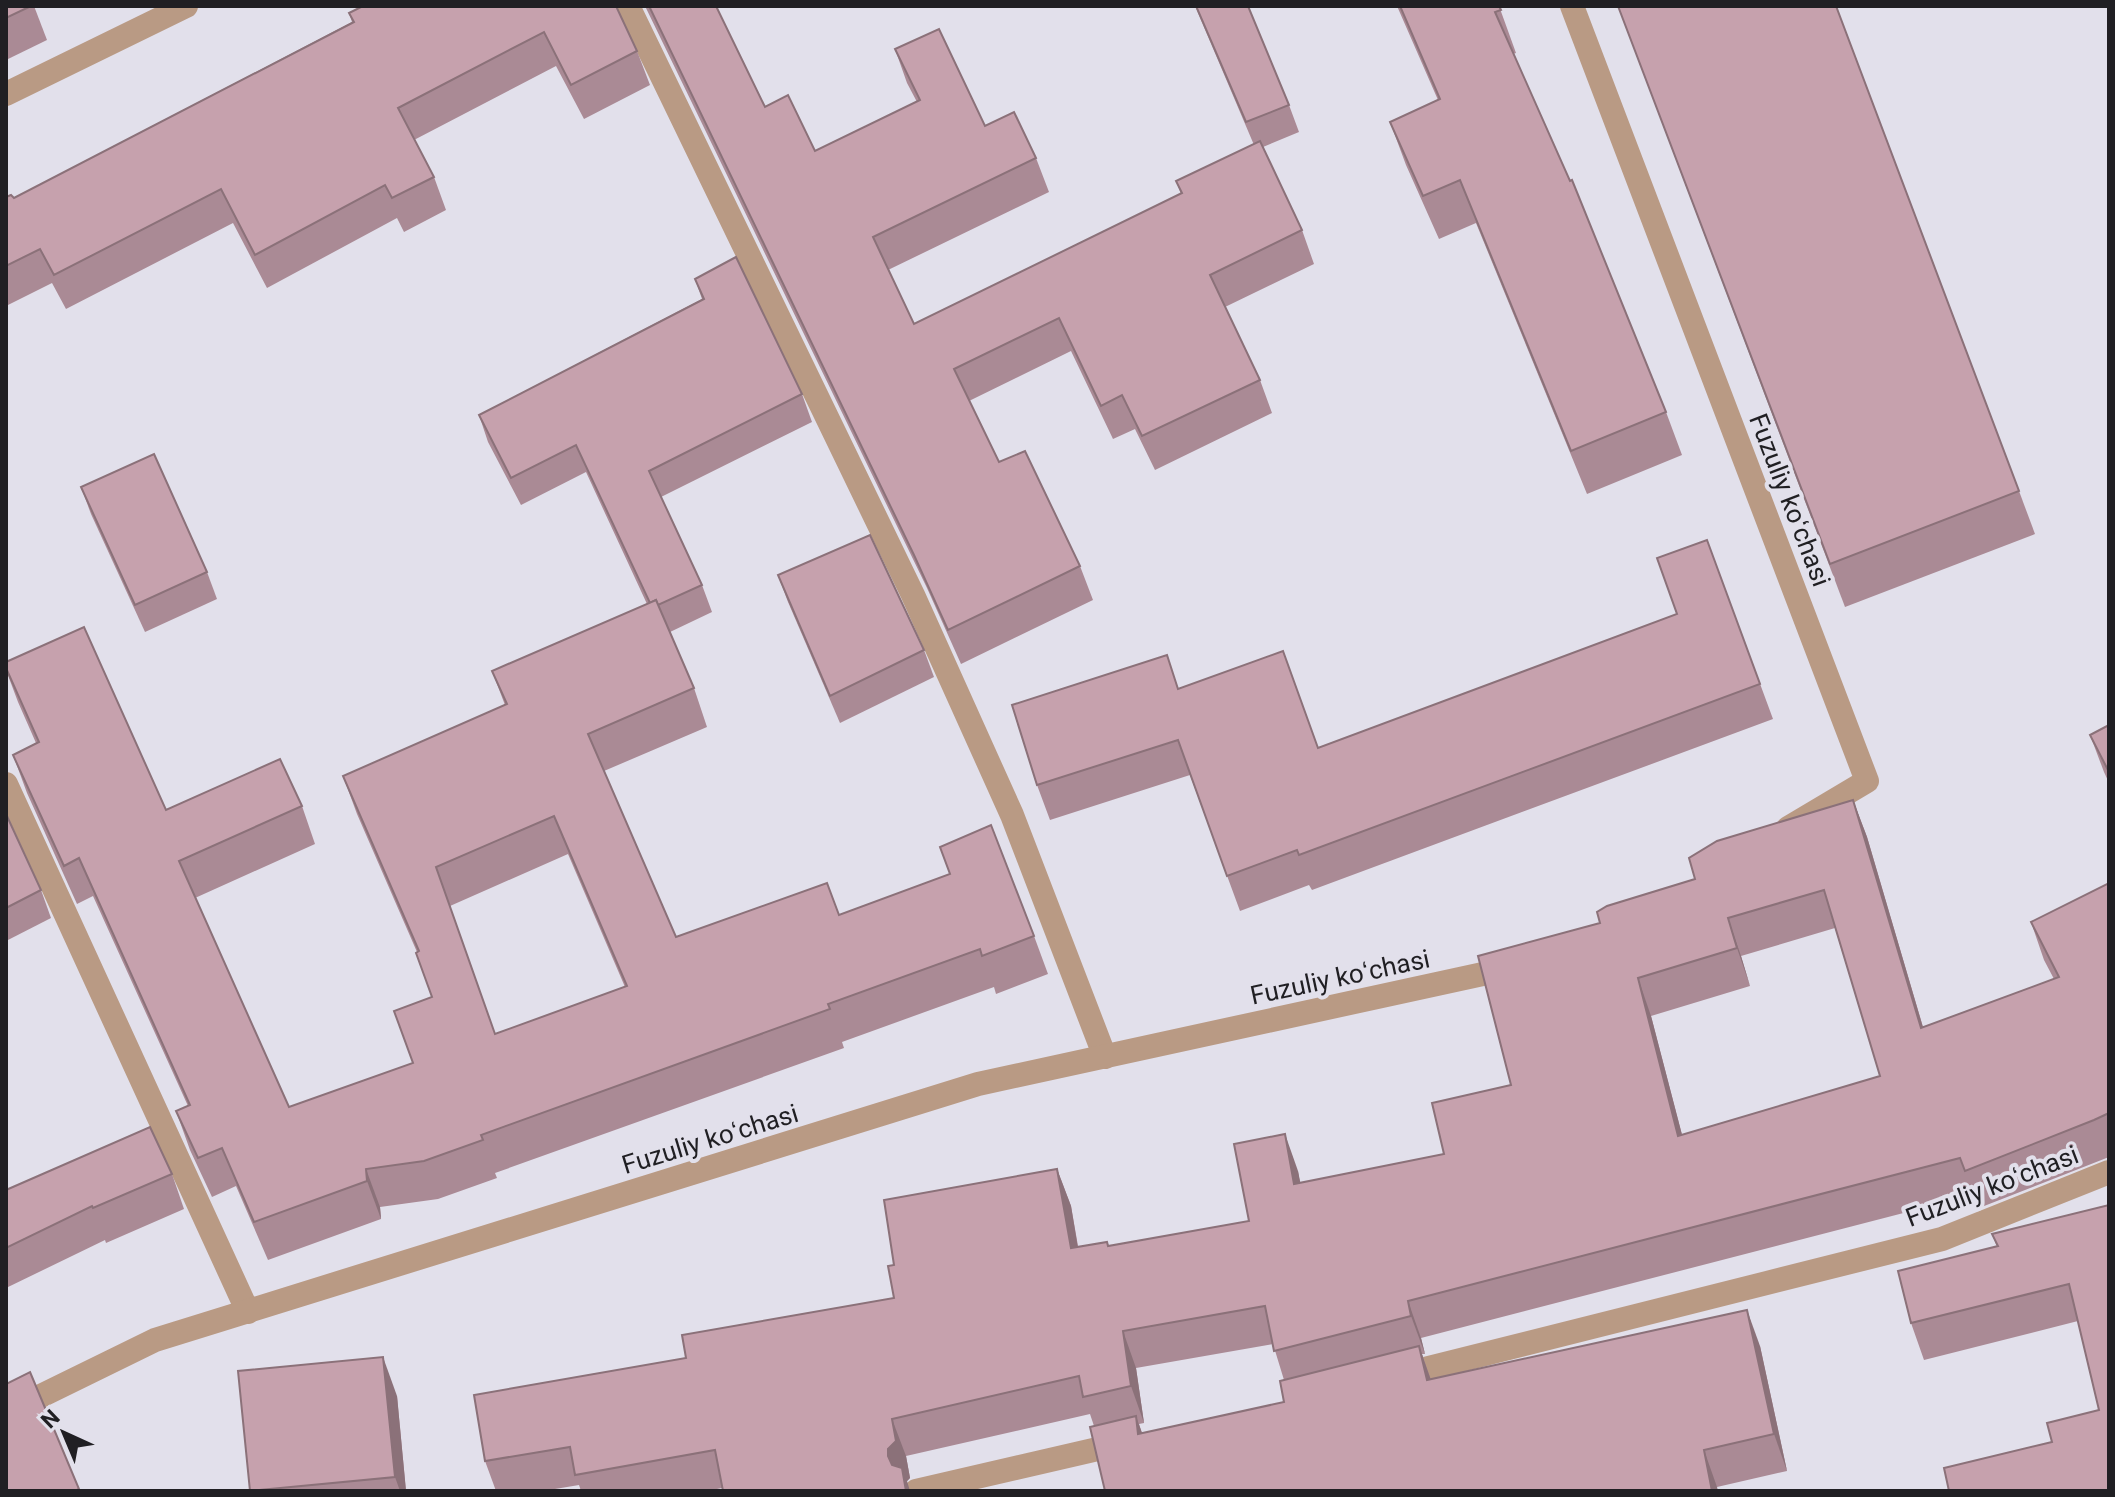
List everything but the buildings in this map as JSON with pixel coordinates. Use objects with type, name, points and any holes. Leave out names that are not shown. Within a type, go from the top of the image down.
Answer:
[{"type":"street","points":[[6,94],[186,6]]},
{"type":"street","points":[[628,6],[919,609],[1012,815],[1105,1057]]},
{"type":"street","name":"Fuzuliy koʻchasi","points":[[1572,6],[1867,781],[1773,836]]},
{"type":"street","points":[[6,784],[248,1312]]},
{"type":"street","name":"Fuzuliy koʻchasi","points":[[6,1413],[155,1340],[978,1084],[1540,962]]},
{"type":"street","name":"Fuzuliy koʻchasi","points":[[1377,1381],[1942,1239],[2109,1172]]},
{"type":"street","points":[[916,1491],[1148,1437]]}]
